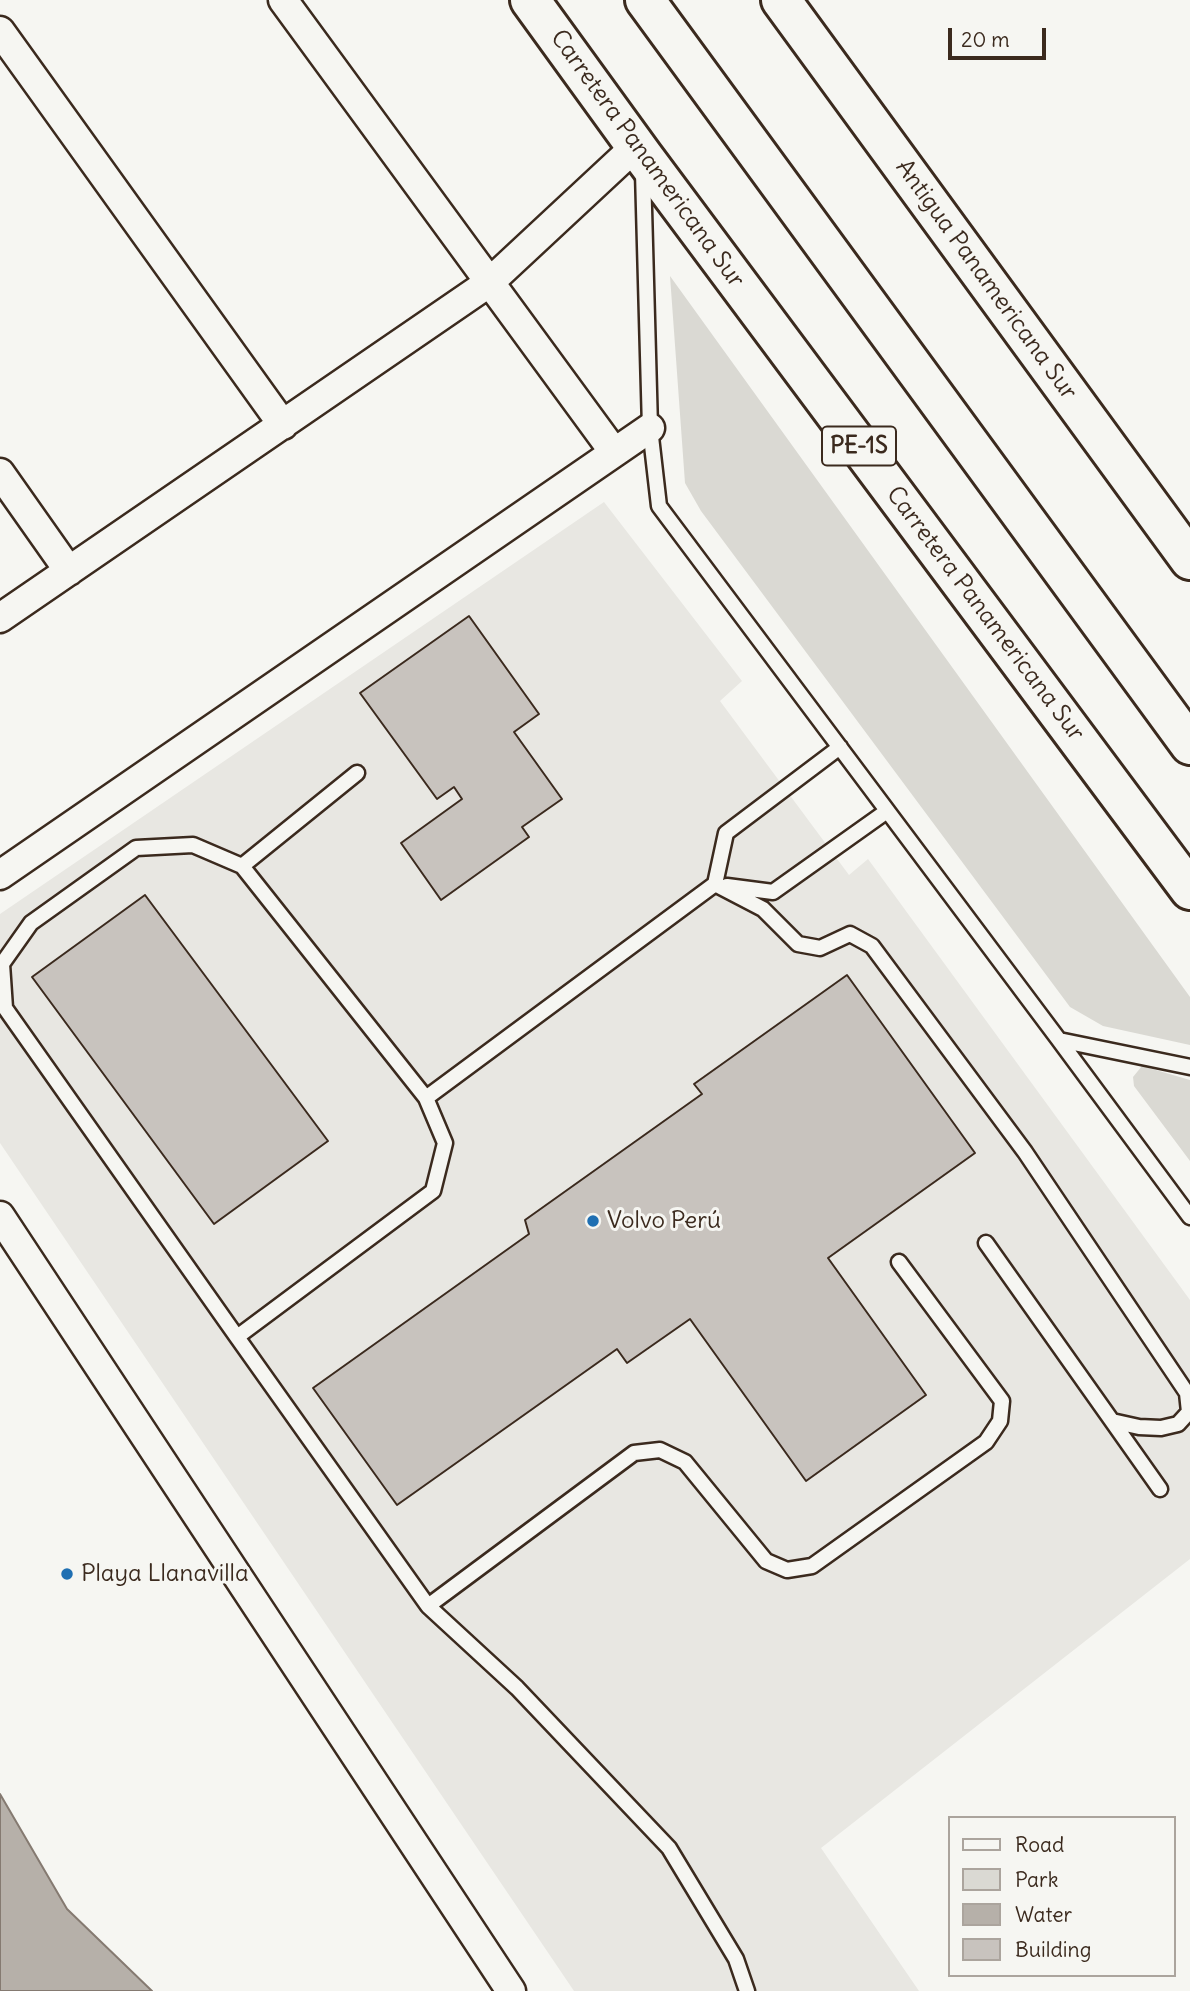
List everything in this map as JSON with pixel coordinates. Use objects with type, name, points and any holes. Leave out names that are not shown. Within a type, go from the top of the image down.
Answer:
[{"type":"main road","name":"Carretera Panamericana Sur","points":[[530,0],[639,151],[1190,890]]},
{"type":"main road","points":[[645,0],[1190,745]]},
{"type":"main road","name":"Antigua Panamericana Sur","points":[[781,0],[1190,560]]},
{"type":"street","points":[[284,0],[614,452]]},
{"type":"street","points":[[0,31],[283,425]]},
{"type":"street","points":[[0,618],[490,282],[639,151]]},
{"type":"street","points":[[0,875],[650,428]]},
{"type":"street","points":[[0,473],[69,570]]},
{"type":"street","points":[[0,1216],[511,1991]]},
{"type":"lane","points":[[639,151],[650,428],[659,506],[1190,1217]]},
{"type":"lane","points":[[426,1098],[715,884],[726,834],[840,747]]},
{"type":"lane","points":[[242,866],[357,773]]},
{"type":"lane","points":[[715,884],[773,892],[887,811]]},
{"type":"lane","points":[[237,1337],[433,1192],[445,1143],[426,1098],[242,866],[193,845],[136,848],[31,923],[2,964],[5,1008],[237,1337],[428,1606],[517,1688],[669,1848],[736,1959],[747,1991]]},
{"type":"lane","points":[[715,884],[762,909],[797,944],[820,948],[849,934],[872,946],[1025,1152],[1187,1393],[1189,1412],[1184,1426],[1150,1428],[1112,1421]]},
{"type":"lane","points":[[1059,1040],[1190,1067]]},
{"type":"lane","points":[[986,1243],[1160,1489]]},
{"type":"lane","points":[[428,1606],[634,1453],[660,1450],[685,1462],[766,1561],[787,1570],[812,1566],[986,1442],[1000,1421],[1002,1401],[899,1262]]},
{"type":"shaded area","name":"Volvo Perú","points":[[604,502],[742,681],[720,701],[849,875],[868,859],[1190,1300],[1190,1559],[821,1848],[919,1991],[574,1991],[0,1143],[0,914]]},
{"type":"green space","points":[[670,276],[1190,997],[1190,1045],[1103,1026],[1070,1007],[701,511],[685,483]]},
{"type":"green space","points":[[1142,1066],[1190,1080],[1190,1161],[1134,1086],[1133,1077]]},
{"type":"water","points":[[0,1794],[67,1909],[152,1991],[0,1991]]},
{"type":"building","points":[[469,616],[539,714],[514,732],[562,799],[522,827],[529,837],[441,900],[401,843],[462,799],[454,787],[437,799],[360,693]]},
{"type":"building","points":[[145,895],[328,1141],[214,1224],[32,977]]},
{"type":"building","points":[[847,975],[975,1153],[828,1258],[926,1395],[806,1481],[690,1319],[627,1363],[617,1349],[397,1505],[313,1388],[529,1234],[525,1220],[702,1094],[694,1084]]},
{"type":"place","name":"Volvo Perú","points":[[593,1221]]},
{"type":"place","name":"Playa Llanavilla","points":[[67,1574]]}]
